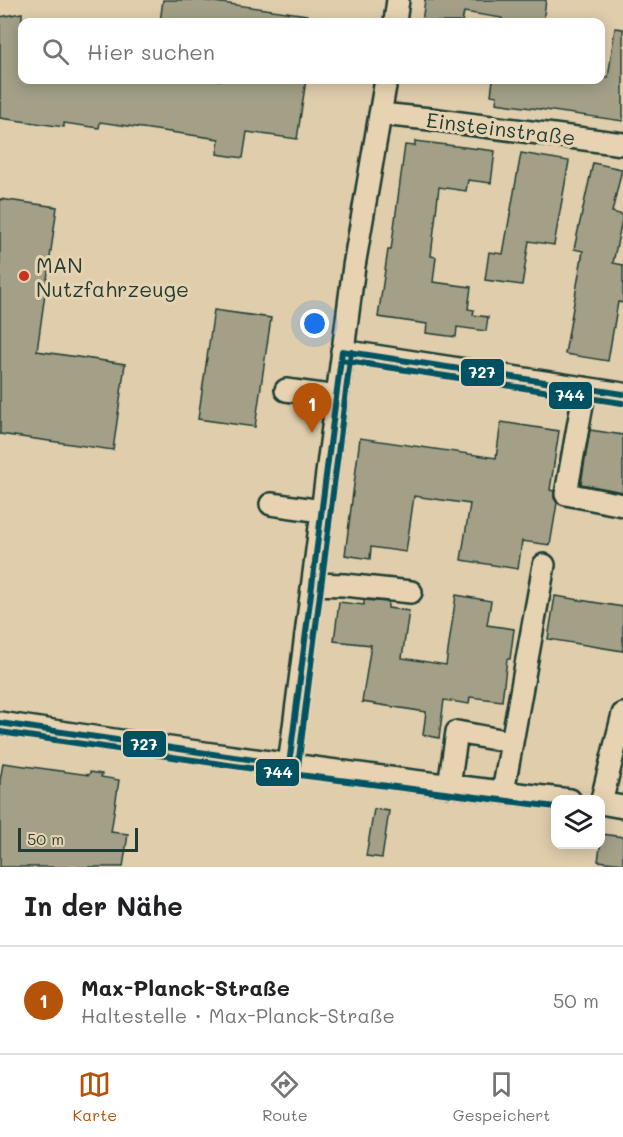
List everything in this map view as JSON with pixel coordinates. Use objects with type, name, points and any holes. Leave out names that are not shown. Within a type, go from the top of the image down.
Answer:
[{"type":"street","points":[[396,18],[398,0]]},
{"type":"street","points":[[289,765],[354,266],[385,84]]},
{"type":"street","name":"Einsteinstraße","points":[[380,114],[430,118],[623,144]]},
{"type":"street","points":[[342,351],[623,394]]},
{"type":"street","points":[[585,388],[566,494],[623,505]]},
{"type":"street","points":[[286,390],[337,397]]},
{"type":"street","points":[[271,504],[322,511]]},
{"type":"street","points":[[503,792],[544,565]]},
{"type":"street","points":[[313,585],[344,585],[411,592]]},
{"type":"street","points":[[603,795],[623,714]]},
{"type":"street","points":[[0,723],[289,765],[551,798]]},
{"type":"street","points":[[449,786],[457,732],[511,742]]},
{"type":"street","points":[[605,804],[623,807]]},
{"type":"building","points":[[163,0],[200,0],[307,15],[307,18],[161,18]]},
{"type":"building","points":[[425,0],[546,0],[544,18],[502,18],[464,12],[463,18],[423,18]]},
{"type":"building","points":[[22,13],[22,18],[18,18],[18,84],[305,84],[297,139],[247,132],[243,158],[217,154],[219,139],[100,122],[99,128],[64,123],[64,127],[0,118],[0,17]]},
{"type":"building","points":[[615,28],[623,29],[623,121],[496,103],[497,96],[491,95],[492,84],[605,84],[605,78],[608,78]]},
{"type":"building","points":[[415,141],[495,151],[491,183],[468,180],[466,191],[439,187],[431,256],[436,257],[433,282],[471,287],[468,309],[474,310],[473,315],[488,317],[486,331],[457,327],[456,337],[426,333],[427,324],[378,317],[388,250],[391,250],[405,145],[415,146]]},
{"type":"building","points":[[521,153],[569,161],[554,245],[529,241],[522,285],[485,280],[489,252],[503,254]]},
{"type":"building","points":[[593,163],[622,169],[612,212],[623,215],[613,263],[623,265],[623,303],[618,302],[608,361],[565,354],[583,251],[574,249]]},
{"type":"building","points":[[0,199],[57,207],[37,351],[125,364],[113,450],[0,434]]},
{"type":"building","points":[[214,310],[271,318],[255,427],[198,419]]},
{"type":"building","points":[[501,422],[559,431],[550,490],[554,491],[557,503],[550,545],[522,541],[518,569],[461,560],[470,504],[414,496],[406,552],[371,547],[370,559],[345,555],[360,438],[496,458]]},
{"type":"building","points":[[590,430],[623,435],[623,492],[581,484]]},
{"type":"building","points":[[456,595],[491,601],[487,625],[514,629],[510,659],[507,659],[502,701],[470,697],[469,704],[444,700],[439,738],[423,735],[426,712],[362,702],[371,645],[334,641],[339,602],[364,605],[364,600],[388,602],[388,608],[409,611],[402,658],[446,665]]},
{"type":"building","points":[[555,596],[623,607],[623,651],[548,639]]},
{"type":"building","points":[[3,763],[89,775],[90,772],[102,774],[101,777],[119,780],[111,832],[128,834],[123,867],[0,867],[0,781]]},
{"type":"building","points":[[374,809],[389,811],[382,858],[366,856]]},
{"type":"building","points":[[605,834],[623,837],[623,864],[598,861],[600,849],[605,849]]},
{"type":"transit line","name":"727","points":[[342,351],[623,394]]},
{"type":"transit line","name":"727","points":[[289,765],[342,351]]},
{"type":"transit line","name":"744","points":[[298,766],[351,352]]},
{"type":"transit line","name":"744","points":[[341,360],[622,403]]},
{"type":"transit line","name":"727","points":[[0,723],[289,765]]},
{"type":"transit line","name":"744","points":[[0,732],[283,773],[551,806]]},
{"type":"place","name":"MAN Nutzfahrzeuge","points":[[24,276]]},
{"type":"place","name":"Max-Planck-Straße","points":[[312,433]]}]
